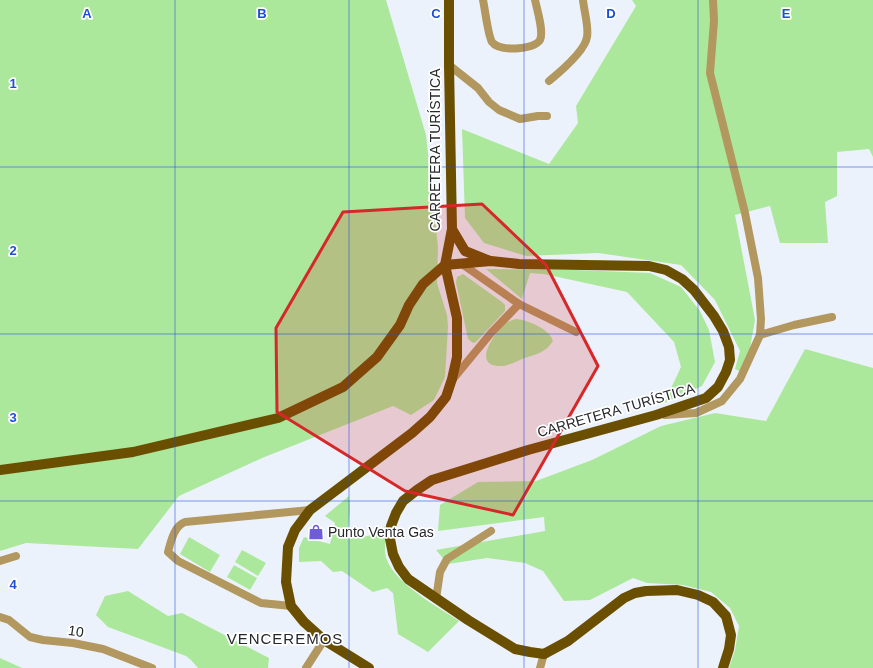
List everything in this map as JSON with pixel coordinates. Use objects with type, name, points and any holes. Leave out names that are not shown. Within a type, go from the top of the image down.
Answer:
[{"type":"main road","name":"CARRETERA TURÍSTICA","points":[[449,0],[452,229],[445,265],[491,261],[519,264],[649,266],[666,270],[682,279],[694,290],[714,316],[723,331],[729,348],[730,360],[728,366],[718,387],[706,398],[656,415],[528,450],[432,480],[403,501],[391,526],[390,540],[393,554],[399,567],[408,579],[468,620],[515,649],[544,654]]},
{"type":"main road","points":[[452,229],[465,250],[491,261]]},
{"type":"main road","points":[[0,470],[133,452],[278,418],[343,387],[377,357],[400,325],[409,305],[423,284],[445,265],[457,318],[457,357],[446,397],[430,416],[412,433],[310,510],[295,530],[288,547],[286,582],[291,606],[304,622],[324,640],[369,668]]},
{"type":"main road","points":[[544,654],[568,641],[624,598],[635,593],[677,590],[712,602],[726,616],[731,635],[729,649],[723,668]]},
{"type":"street","points":[[483,0],[490,39],[497,47],[505,49],[531,47],[537,44],[540,40],[541,30],[535,0]]},
{"type":"street","points":[[549,81],[570,62],[585,43],[587,34],[583,0]]},
{"type":"street","points":[[656,415],[696,413],[722,401],[740,379],[760,335],[761,319],[758,278],[745,213],[710,73],[714,21],[713,0]]},
{"type":"street","points":[[449,65],[478,88],[489,102],[499,110],[520,119],[547,116]]},
{"type":"street","points":[[462,264],[518,304],[576,332]]},
{"type":"street","points":[[452,379],[518,304]]},
{"type":"street","points":[[760,335],[794,325],[832,317]]},
{"type":"street","points":[[291,606],[261,603],[178,561],[168,552],[172,537],[180,524],[185,522],[310,510]]},
{"type":"street","points":[[436,599],[440,572],[447,559],[491,531]]},
{"type":"street","points":[[0,561],[16,556]]},
{"type":"street","name":"10","points":[[0,617],[10,620],[30,637],[103,649],[152,668]]},
{"type":"street","points":[[306,668],[324,640]]},
{"type":"street","points":[[540,668],[544,654]]},
{"type":"highlighted area","points":[[482,204],[546,265],[598,366],[513,515],[405,491],[277,412],[276,328],[343,212]]},
{"type":"green space","points":[[0,0],[386,0],[426,135],[438,247],[437,283],[447,315],[448,327],[445,377],[434,400],[411,415],[393,406],[262,458],[179,496],[138,549],[26,543],[0,551]]},
{"type":"green space","points":[[632,0],[873,0],[873,157],[869,149],[837,152],[837,196],[825,202],[828,243],[780,243],[770,206],[735,215],[755,320],[750,348],[741,372],[735,369],[740,351],[715,300],[681,265],[598,253],[526,256],[484,243],[465,218],[462,129],[549,164],[578,123],[576,106],[636,6]]},
{"type":"green space","points":[[486,269],[650,273],[681,287],[700,311],[709,330],[715,362],[702,386],[664,403],[681,367],[674,342],[627,292],[544,274],[530,273],[522,299]]},
{"type":"green space","points":[[463,274],[505,305],[505,311],[476,342],[473,343],[468,339],[456,283],[457,277]]},
{"type":"green space","points":[[516,319],[538,326],[548,333],[553,341],[547,348],[540,352],[512,364],[498,366],[490,364],[486,353],[493,339],[507,322]]},
{"type":"green space","points":[[805,349],[873,368],[873,668],[729,668],[735,650],[739,626],[730,608],[711,592],[683,585],[647,583],[633,578],[590,600],[564,601],[543,571],[525,563],[487,558],[448,564],[436,550],[545,531],[544,517],[438,531],[440,505],[478,482],[536,481],[592,460],[661,426],[715,413],[766,421]]},
{"type":"green space","points":[[349,496],[350,509],[348,531],[351,537],[370,535],[386,526],[385,553],[392,569],[399,578],[418,594],[459,621],[428,652],[398,634],[393,593],[387,588],[373,592],[342,571],[333,572],[321,561],[299,562],[299,548],[304,537],[330,544],[335,523],[325,516]]},
{"type":"green space","points":[[189,537],[220,555],[210,572],[180,554]]},
{"type":"green space","points":[[242,550],[266,563],[258,576],[235,562]]},
{"type":"green space","points":[[234,565],[257,578],[250,590],[227,577]]},
{"type":"green space","points":[[128,591],[168,616],[182,613],[269,658],[268,668],[198,668],[186,656],[108,627],[96,615],[105,596]]},
{"type":"green space","points":[[0,658],[22,668],[0,668]]},
{"type":"place","name":"Punto Venta Gas","points":[[316,532]]},
{"type":"district","name":"VENCEREMOS","points":[[285,639]]}]
